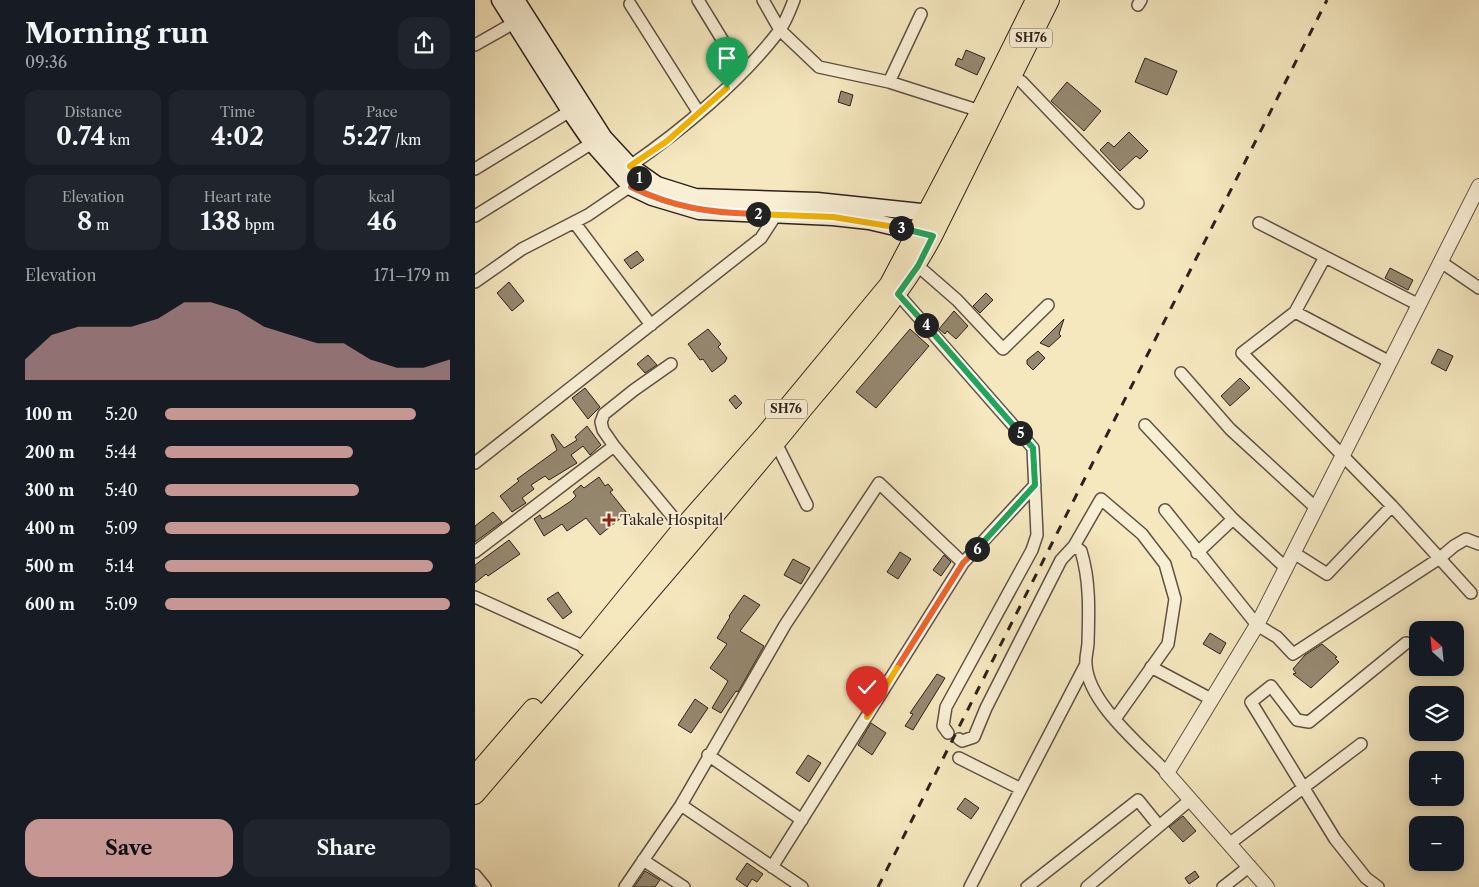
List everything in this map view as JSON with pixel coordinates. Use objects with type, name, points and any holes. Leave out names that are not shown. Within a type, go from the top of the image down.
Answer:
[{"type":"main road","points":[[501,0],[520,19],[589,118],[652,197],[699,211],[842,218],[926,234]]},
{"type":"main road","points":[[516,0],[520,19],[569,110],[592,143],[634,176],[695,197],[817,202],[936,213]]},
{"type":"main road","name":"SH76","points":[[475,776],[585,647],[682,528],[868,311],[926,234],[980,111],[1035,0]]},
{"type":"main road","name":"SH76","points":[[936,213],[1012,76],[1051,0]]},
{"type":"main road","name":"SH76","points":[[475,795],[776,443],[898,294],[918,266],[926,234]]},
{"type":"street","points":[[698,0],[742,72]]},
{"type":"street","points":[[763,0],[780,30],[819,67],[889,82],[980,111]]},
{"type":"street","points":[[475,282],[522,249],[574,222],[634,176],[667,141],[742,72],[780,30],[794,0]]},
{"type":"street","points":[[629,4],[699,113]]},
{"type":"street","points":[[889,82],[921,14]]},
{"type":"street","points":[[475,45],[520,19]]},
{"type":"street","points":[[1012,76],[1022,82],[1139,203]]},
{"type":"street","points":[[475,169],[569,110]]},
{"type":"street","points":[[475,216],[592,143]]},
{"type":"street","points":[[1167,773],[1257,625],[1479,186]]},
{"type":"street","points":[[475,463],[761,238],[776,215]]},
{"type":"street","points":[[574,222],[651,325]]},
{"type":"street","points":[[1259,223],[1419,305]]},
{"type":"street","points":[[1325,257],[1295,312],[1242,354],[1392,506],[1471,593]]},
{"type":"street","points":[[1441,262],[1479,288]]},
{"type":"street","points":[[918,266],[957,300],[1003,349],[1048,305]]},
{"type":"street","points":[[898,294],[1033,448],[1037,535],[1032,550],[946,707],[943,726],[948,733]]},
{"type":"street","points":[[1295,312],[1390,362]]},
{"type":"street","points":[[671,364],[604,414],[601,422],[603,430],[614,446],[682,528]]},
{"type":"street","points":[[1181,373],[1231,429],[1316,508]]},
{"type":"street","points":[[1145,425],[1233,519],[1286,568]]},
{"type":"street","points":[[776,443],[807,506]]},
{"type":"street","points":[[475,552],[614,446]]},
{"type":"street","points":[[625,887],[681,805],[708,755],[785,625],[879,483],[963,563]]},
{"type":"street","points":[[772,867],[963,563],[1035,485]]},
{"type":"street","points":[[959,739],[962,741],[974,737],[986,708],[1056,568],[1068,549],[1074,546],[1101,499],[1142,534],[1165,564],[1175,599],[1168,644],[1115,719]]},
{"type":"street","points":[[1294,553],[1327,574],[1392,506]]},
{"type":"street","points":[[1165,510],[1197,553],[1257,625],[1277,638],[1293,654],[1466,539],[1479,544]]},
{"type":"street","points":[[1197,553],[1233,519]]},
{"type":"street","points":[[1074,546],[1081,550],[1089,594],[1086,664],[1094,693],[1115,719],[1167,773],[1267,887]]},
{"type":"street","points":[[475,597],[585,647]]},
{"type":"street","points":[[1378,887],[1366,878],[1335,839],[1251,702],[1271,686],[1297,720],[1309,722],[1406,643]]},
{"type":"street","points":[[970,887],[1086,664]]},
{"type":"street","points":[[1151,667],[1211,699]]},
{"type":"street","points":[[1229,844],[1361,744]]},
{"type":"street","points":[[708,755],[802,820]]},
{"type":"street","points":[[959,758],[1021,789]]},
{"type":"street","points":[[1027,887],[1138,800],[1159,826]]},
{"type":"street","points":[[1087,887],[1190,800]]},
{"type":"street","points":[[681,805],[802,887]]},
{"type":"street","points":[[643,860],[684,887]]},
{"type":"street","points":[[1223,887],[1250,866]]},
{"type":"street","points":[[475,875],[485,887]]},
{"type":"street","points":[[1358,887],[1366,878]]},
{"type":"building","points":[[966,50],[985,58],[977,75],[955,65],[958,58],[962,60]]},
{"type":"building","points":[[1145,58],[1177,71],[1167,95],[1135,82]]},
{"type":"building","points":[[1067,82],[1101,111],[1084,131],[1051,101]]},
{"type":"building","points":[[841,91],[853,95],[850,106],[838,102]]},
{"type":"building","points":[[1129,132],[1148,151],[1140,159],[1136,156],[1120,171],[1100,150],[1108,142],[1114,147]]},
{"type":"building","points":[[637,251],[644,260],[631,269],[624,260]]},
{"type":"building","points":[[1390,268],[1413,280],[1408,290],[1385,278]]},
{"type":"building","points":[[509,282],[524,301],[512,311],[497,293]]},
{"type":"building","points":[[986,293],[993,300],[980,313],[973,306]]},
{"type":"building","points":[[954,311],[968,326],[956,339],[947,331],[945,334],[939,329]]},
{"type":"building","points":[[1064,319],[1059,334],[1061,336],[1049,347],[1040,343]]},
{"type":"building","points":[[708,329],[721,344],[718,347],[727,358],[725,362],[712,372],[703,359],[700,360],[688,344]]},
{"type":"building","points":[[910,329],[929,346],[876,408],[856,392]]},
{"type":"building","points":[[1438,349],[1453,356],[1446,371],[1431,363]]},
{"type":"building","points":[[1038,351],[1045,358],[1033,370],[1027,364],[1027,360]]},
{"type":"building","points":[[648,355],[657,365],[645,373],[637,364]]},
{"type":"building","points":[[1240,378],[1250,388],[1230,406],[1221,396]]},
{"type":"building","points":[[585,388],[600,407],[588,419],[572,398]]},
{"type":"building","points":[[735,395],[742,403],[736,409],[729,400]]},
{"type":"building","points":[[587,426],[601,445],[590,455],[583,446],[571,455],[577,463],[549,480],[545,476],[531,485],[534,489],[522,498],[526,503],[512,512],[500,496],[519,481],[517,479],[557,450],[551,435],[553,434],[564,448],[577,440],[575,437]]},
{"type":"building","points":[[599,477],[605,486],[608,484],[613,490],[610,492],[627,513],[600,535],[586,518],[567,531],[562,524],[544,536],[534,519],[540,515],[542,519],[550,515],[571,501],[576,496],[573,492],[581,485],[584,488]]},
{"type":"building","points":[[493,512],[502,522],[475,542],[475,526]]},
{"type":"building","points":[[509,540],[520,554],[488,576],[486,574],[475,583],[475,565]]},
{"type":"building","points":[[900,552],[911,559],[898,579],[887,572]]},
{"type":"building","points":[[944,555],[951,562],[941,576],[933,570]]},
{"type":"building","points":[[793,559],[810,568],[801,584],[784,575]]},
{"type":"building","points":[[558,592],[572,612],[563,619],[547,599]]},
{"type":"building","points":[[744,595],[760,605],[740,631],[764,646],[738,692],[736,691],[721,713],[712,708],[728,681],[710,668],[727,644],[717,638],[729,616]]},
{"type":"building","points":[[1210,633],[1226,643],[1220,654],[1203,644]]},
{"type":"building","points":[[1322,644],[1337,657],[1335,658],[1339,662],[1311,688],[1293,674],[1296,673],[1293,669],[1305,655]]},
{"type":"building","points":[[937,674],[945,678],[913,730],[905,726],[913,714],[910,713]]},
{"type":"building","points":[[695,699],[708,708],[691,733],[678,725]]},
{"type":"building","points":[[871,723],[886,733],[872,755],[858,745]]},
{"type":"building","points":[[808,755],[821,763],[809,782],[796,773]]},
{"type":"building","points":[[965,798],[979,808],[971,819],[957,809]]},
{"type":"building","points":[[1183,816],[1196,831],[1183,842],[1169,827]]},
{"type":"building","points":[[747,863],[763,874],[757,882],[752,879],[747,887],[736,879]]},
{"type":"building","points":[[645,871],[660,880],[655,887],[634,887]]},
{"type":"building","points":[[1195,871],[1199,877],[1189,884],[1185,878]]},
{"type":"railway","points":[[878,887],[1327,0]]},
{"type":"place","name":"Takale Hospital","points":[[609,520]]},
{"type":"route","points":[[727,88],[667,141],[630,166],[642,175],[631,187],[652,197],[699,211],[833,217],[895,226],[933,236],[918,266],[898,294],[1033,448],[1035,485],[963,563],[867,717]]}]
